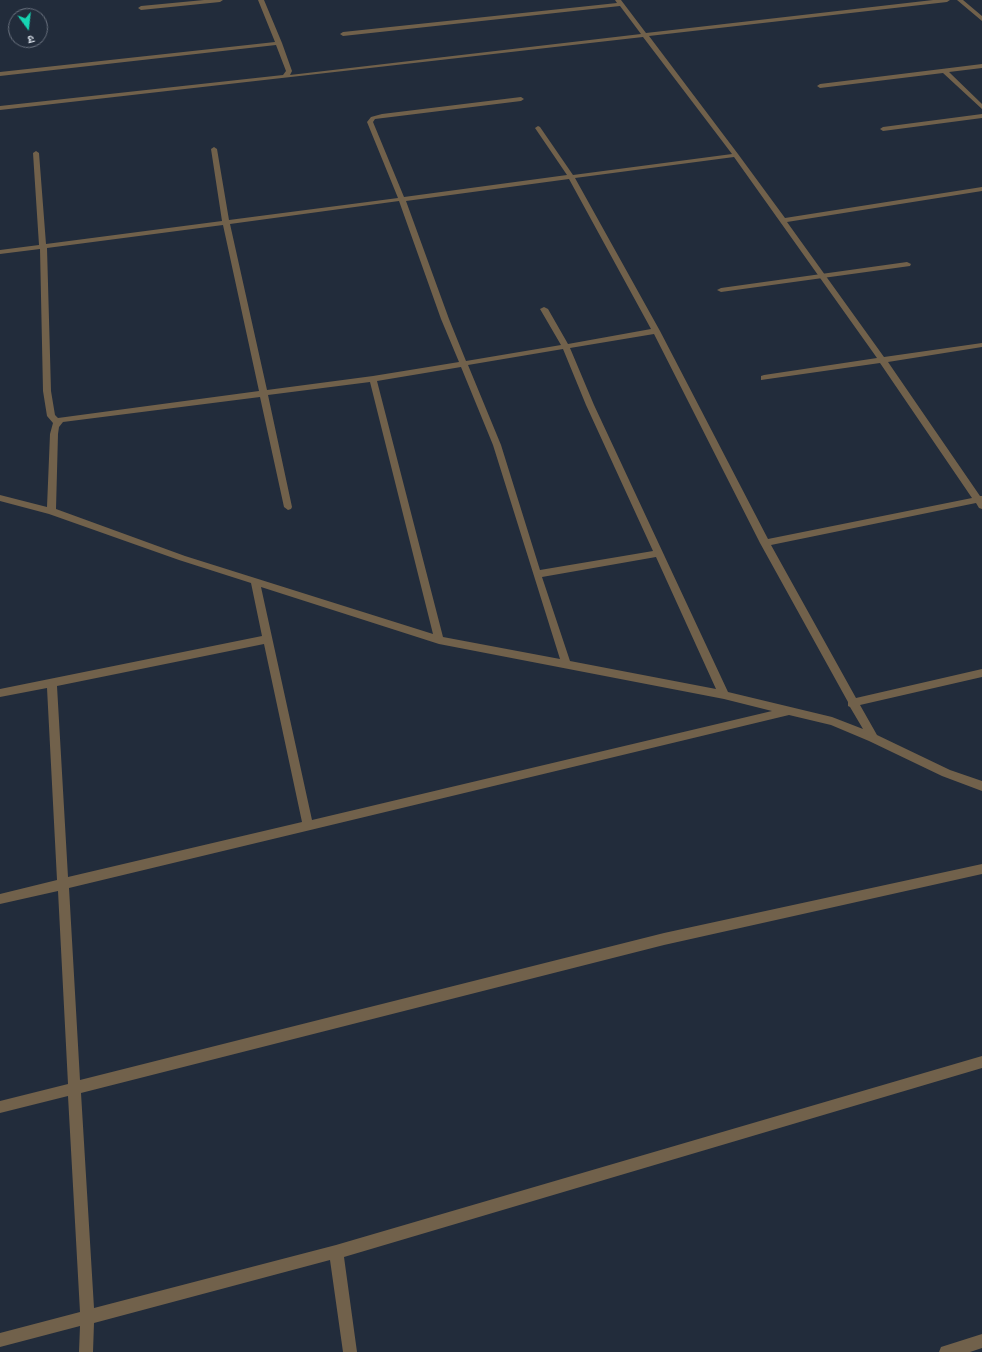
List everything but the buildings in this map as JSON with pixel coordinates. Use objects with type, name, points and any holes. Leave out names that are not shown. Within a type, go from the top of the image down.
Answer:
[{"type":"street","points":[[140,8],[220,0]]},
{"type":"street","points":[[261,0],[280,43],[289,71],[285,76]]},
{"type":"street","points":[[0,108],[947,0]]},
{"type":"street","points":[[960,0],[982,19]]},
{"type":"street","points":[[342,34],[620,2],[643,35],[736,155],[883,361],[981,502],[765,543]]},
{"type":"street","points":[[0,74],[280,43]]},
{"type":"street","points":[[820,86],[982,66]]},
{"type":"street","points":[[945,71],[982,107]]},
{"type":"street","points":[[521,99],[382,116],[373,118],[370,122],[402,199],[445,319],[497,445],[566,664]]},
{"type":"street","points":[[883,129],[982,116]]},
{"type":"street","points":[[538,128],[571,177],[656,331],[765,543],[852,703],[873,738]]},
{"type":"street","points":[[214,149],[226,222],[288,506]]},
{"type":"street","points":[[36,154],[43,246],[47,391],[51,416],[57,423]]},
{"type":"street","points":[[0,252],[736,155]]},
{"type":"street","points":[[782,221],[982,189]]},
{"type":"street","points":[[721,290],[908,264]]},
{"type":"street","points":[[544,309],[566,347],[590,405],[724,695]]},
{"type":"street","points":[[51,511],[54,434],[57,423],[61,420],[373,379],[656,331]]},
{"type":"street","points":[[764,378],[982,345]]},
{"type":"street","points":[[373,379],[439,640]]},
{"type":"street","points":[[0,498],[51,511],[182,558],[439,640],[724,695],[832,721],[873,738],[946,773],[982,786]]},
{"type":"street","points":[[537,574],[659,554]]},
{"type":"street","points":[[255,582],[308,825]]},
{"type":"street","points":[[0,693],[268,639]]},
{"type":"street","points":[[852,703],[982,673]]},
{"type":"street","points":[[52,683],[86,1318],[86,1352]]},
{"type":"street","points":[[0,899],[791,710]]},
{"type":"street","points":[[0,1107],[664,939],[982,869]]},
{"type":"street","points":[[0,1340],[336,1252],[982,1062]]},
{"type":"street","points":[[336,1252],[350,1352]]},
{"type":"street","points":[[946,1352],[982,1341]]}]
